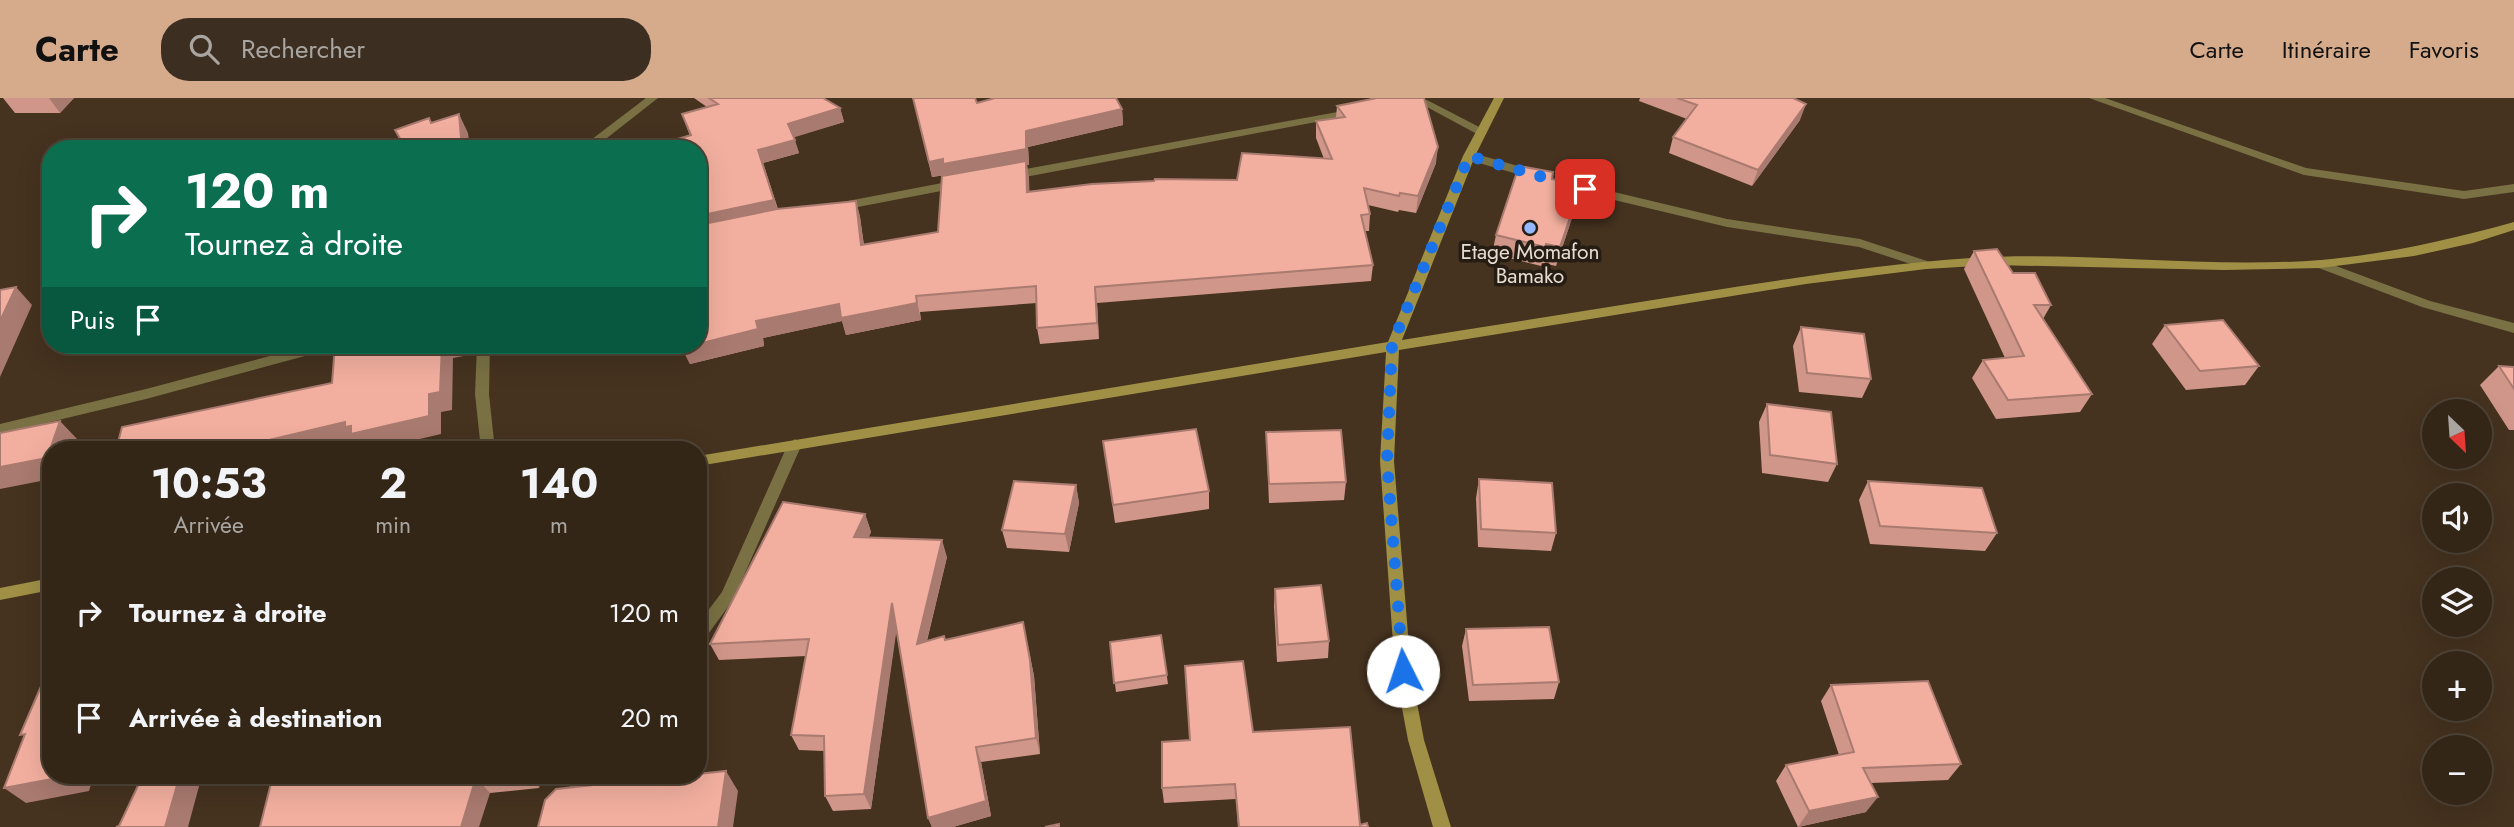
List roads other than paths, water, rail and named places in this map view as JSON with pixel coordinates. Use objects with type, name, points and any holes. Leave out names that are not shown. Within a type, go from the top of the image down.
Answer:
[{"type":"main road","points":[[1442,827],[1416,740],[1403,671],[1387,461],[1392,345],[1469,156],[1499,98]]},
{"type":"main road","points":[[707,459],[1392,345],[1806,280],[1926,265],[1992,261],[2224,266],[2320,264],[2414,252],[2473,239],[2514,226]]},
{"type":"main road","points":[[0,594],[42,586]]},
{"type":"street","points":[[597,140],[653,98]]},
{"type":"street","points":[[2094,98],[2304,171],[2463,195],[2514,188]]},
{"type":"street","points":[[1401,105],[1424,100],[1481,132]]},
{"type":"street","points":[[997,178],[1362,110]]},
{"type":"street","points":[[1469,156],[1542,177]]},
{"type":"street","points":[[1555,181],[1727,223],[1860,243],[1926,265]]},
{"type":"street","points":[[829,209],[972,182]]},
{"type":"street","points":[[2320,264],[2426,304],[2514,328]]},
{"type":"street","points":[[0,429],[146,394],[294,354]]},
{"type":"street","points":[[483,354],[482,394],[487,441]]},
{"type":"street","points":[[707,624],[728,596],[795,444]]},
{"type":"street","points":[[556,809],[581,784]]},
{"type":"place","name":"Etage Momafon Bamako","points":[[1530,228]]}]
